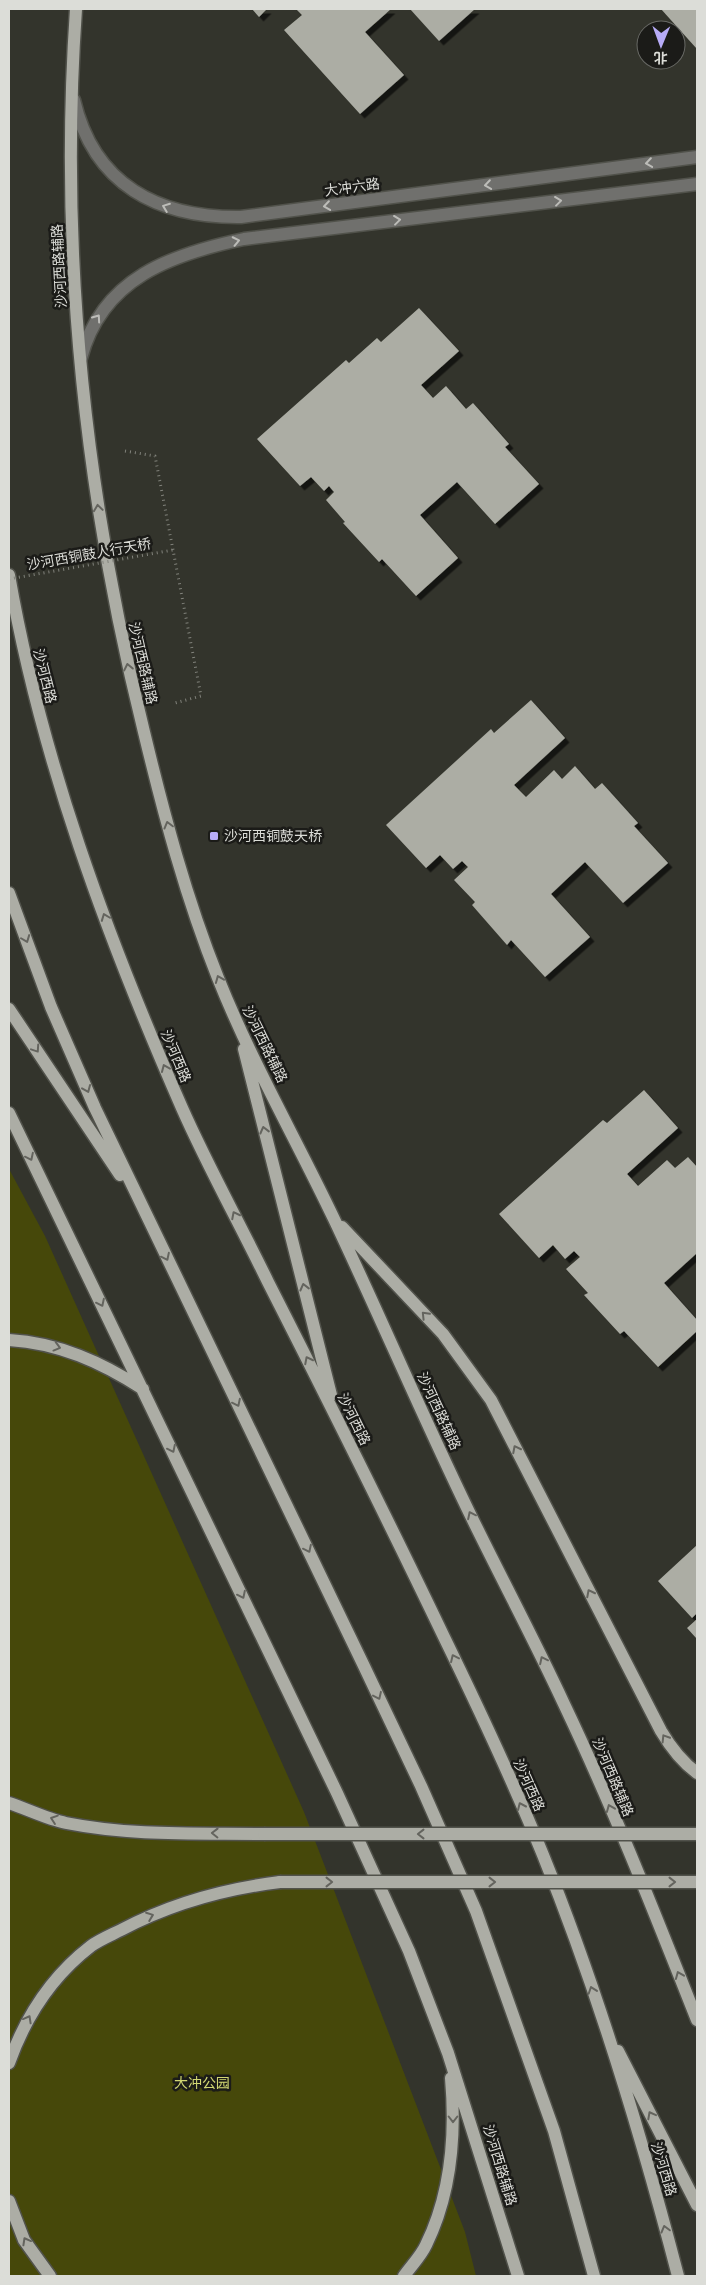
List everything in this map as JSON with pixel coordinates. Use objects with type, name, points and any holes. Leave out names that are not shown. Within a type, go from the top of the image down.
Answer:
[{"type":"main road","name":"沙河西路辅路","points":[[76,9],[72,93],[71,214],[80,362],[101,529],[135,698],[176,854],[198,923],[238,1024],[334,1220],[464,1501],[539,1652],[596,1775],[697,2020]]},
{"type":"main road","name":"沙河西路","points":[[9,575],[30,684],[50,753],[82,855],[138,1003],[184,1113],[338,1420],[448,1646],[543,1854],[603,2023],[659,2204],[678,2276]]},
{"type":"main road","points":[[9,893],[62,1032],[95,1108],[421,1786],[476,1912],[554,2131],[594,2276]]},
{"type":"main road","points":[[9,1009],[145,1213]]},
{"type":"main road","points":[[238,1024],[338,1420]]},
{"type":"main road","name":"沙河西路辅路","points":[[9,1113],[338,1792],[409,1951],[448,2053],[518,2276]]},
{"type":"main road","points":[[334,1220],[443,1334],[491,1400],[661,1731],[681,1760],[697,1774]]},
{"type":"main road","points":[[9,1340],[47,1345],[69,1351],[115,1371],[143,1389]]},
{"type":"main road","points":[[9,1803],[65,1822],[103,1828],[155,1832],[264,1834],[697,1834]]},
{"type":"main road","points":[[9,2063],[18,2037],[35,2006],[57,1979],[91,1946],[142,1919],[195,1899],[235,1888],[280,1882],[697,1882]]},
{"type":"main road","points":[[603,2023],[697,2204]]},
{"type":"main road","points":[[404,2276],[426,2247],[445,2197],[453,2147],[453,2106],[448,2053]]},
{"type":"main road","points":[[9,2201],[24,2240],[50,2276]]},
{"type":"street","name":"大冲六路","points":[[72,93],[83,131],[93,151],[116,179],[156,203],[185,213],[204,216],[241,217],[697,157]]},
{"type":"street","points":[[80,362],[92,325],[119,292],[154,268],[182,255],[212,246],[244,239],[697,184]]},
{"type":"path","points":[[125,450],[155,456],[201,696],[175,703]]},
{"type":"path","name":"沙河西铜鼓人行天桥","points":[[9,579],[173,550]]},
{"type":"green space","name":"大冲公园","points":[[9,1169],[45,1236],[304,1812],[465,2232],[476,2276],[9,2276]]},
{"type":"building","points":[[252,9],[267,9],[259,17]]},
{"type":"building","points":[[296,9],[391,9],[365,32],[404,75],[360,114],[284,30],[302,15]]},
{"type":"building","points":[[410,9],[475,9],[439,41]]},
{"type":"building","points":[[661,9],[697,9],[697,49],[686,37],[686,20],[671,20]]},
{"type":"building","points":[[419,308],[459,351],[421,385],[433,398],[446,386],[466,409],[473,403],[509,444],[505,447],[539,484],[495,524],[457,482],[420,515],[458,558],[416,596],[382,559],[379,562],[343,523],[345,522],[326,500],[334,492],[329,486],[324,491],[311,477],[300,486],[257,439],[346,360],[349,363],[377,338],[381,342]]},
{"type":"building","points":[[531,700],[565,738],[514,785],[526,797],[554,770],[562,779],[575,766],[595,789],[602,783],[638,823],[634,826],[668,863],[623,903],[585,862],[551,894],[590,937],[545,977],[511,940],[507,945],[472,905],[475,902],[454,880],[468,867],[462,861],[453,869],[440,855],[426,868],[386,825],[491,729],[494,733]]},
{"type":"building","points":[[644,1090],[678,1128],[627,1174],[638,1186],[667,1160],[675,1168],[688,1157],[697,1167],[697,1253],[664,1283],[697,1320],[697,1331],[658,1367],[624,1331],[620,1334],[584,1295],[588,1293],[566,1269],[580,1257],[574,1251],[565,1259],[553,1245],[539,1258],[499,1214],[603,1120],[607,1123]]},
{"type":"building","points":[[697,1545],[697,1613],[692,1618],[658,1581]]},
{"type":"building","points":[[697,1619],[697,1639],[687,1628]]},
{"type":"place","name":"沙河西铜鼓天桥","points":[[214,836]]}]
